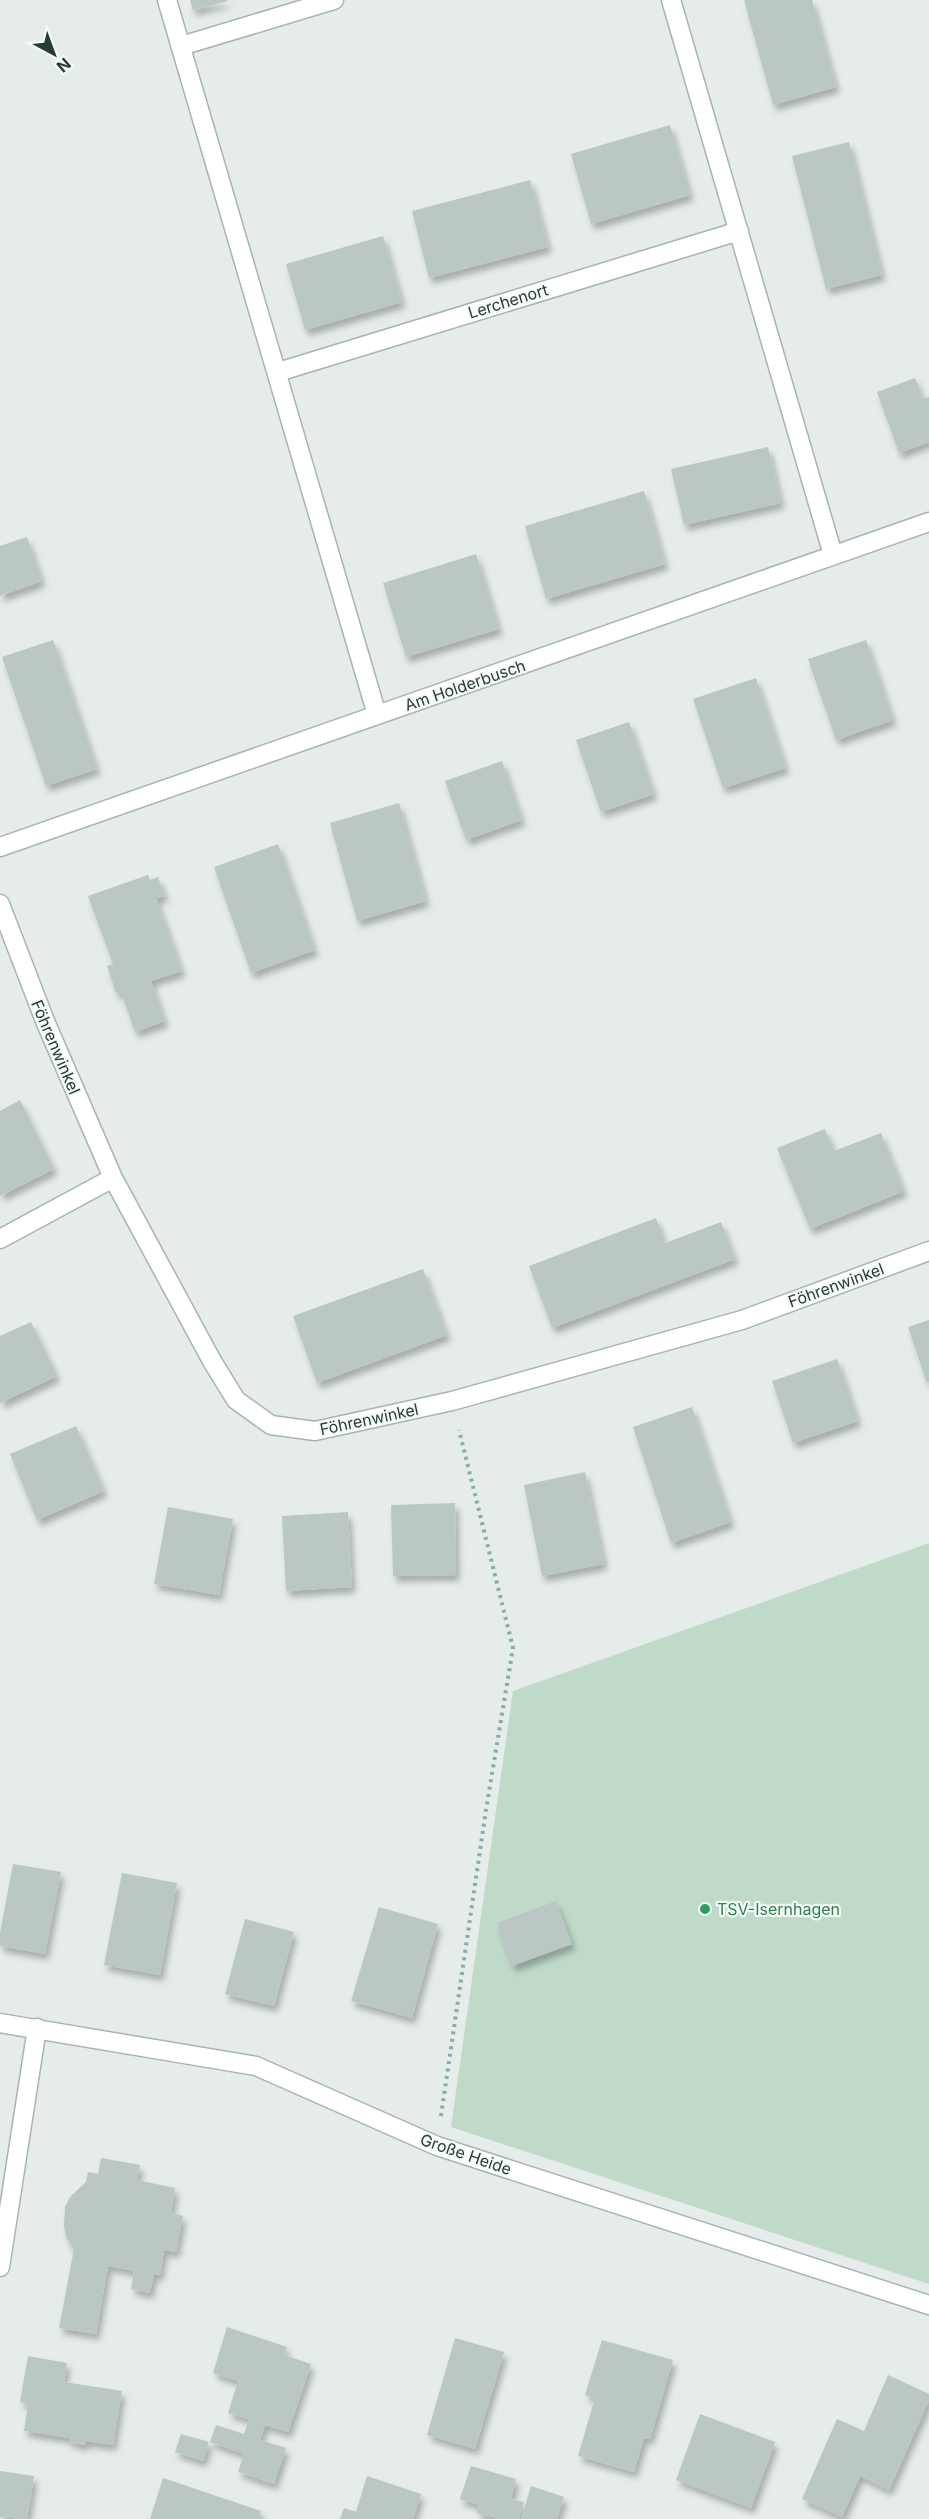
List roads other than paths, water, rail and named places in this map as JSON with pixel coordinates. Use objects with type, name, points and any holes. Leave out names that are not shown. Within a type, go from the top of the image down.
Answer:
[{"type":"street","points":[[167,0],[278,372],[377,716]]},
{"type":"street","points":[[181,46],[334,0]]},
{"type":"street","points":[[671,0],[833,555]]},
{"type":"street","name":"Lerchenort","points":[[278,372],[739,231]]},
{"type":"street","name":"Am Holderbusch","points":[[0,847],[929,522]]},
{"type":"street","name":"Föhrenwinkel","points":[[0,904],[45,1021],[113,1178],[212,1361],[236,1400],[271,1425],[315,1431],[452,1401],[742,1320],[929,1251]]},
{"type":"street","points":[[0,1239],[113,1178]]},
{"type":"street","name":"Große Heide","points":[[0,2022],[256,2066],[437,2146],[929,2305]]},
{"type":"street","points":[[0,2267],[37,2028]]},
{"type":"place","name":"TSV-Isernhagen","points":[[705,1909]]}]
